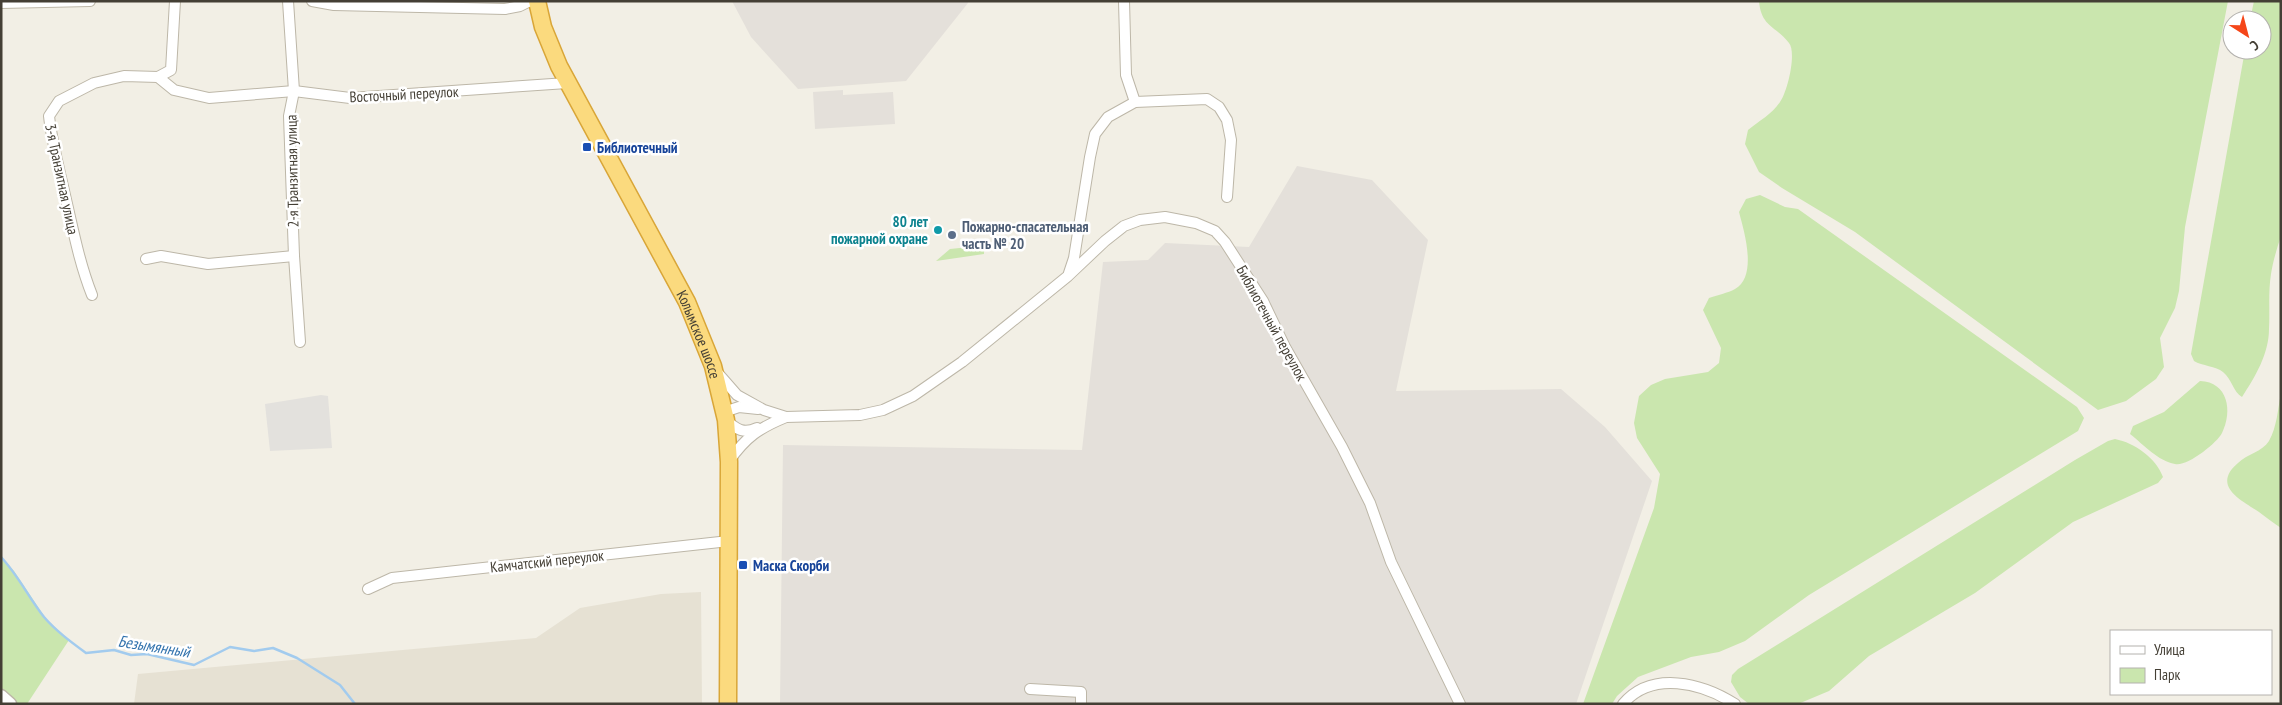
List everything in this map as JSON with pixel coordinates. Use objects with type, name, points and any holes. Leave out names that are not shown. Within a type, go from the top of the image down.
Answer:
[{"type":"highway","name":"Колымское шоссе","points":[[537,1],[548,40],[567,82],[676,280],[697,323],[713,366],[725,416],[729,462],[728,704]]},
{"type":"street","points":[[1,3],[90,1]]},
{"type":"street","points":[[158,77],[171,70],[175,1]]},
{"type":"street","name":"2-я Транзитная улица","points":[[288,1],[294,91],[289,116],[294,256],[300,342]]},
{"type":"street","points":[[312,1],[334,5],[506,9],[520,6],[530,1]]},
{"type":"street","points":[[1124,1],[1126,75],[1135,102]]},
{"type":"street","name":"3-я Транзитная улица","points":[[92,295],[83,272],[72,231],[51,142],[49,116],[60,101],[94,84],[124,76],[158,77]]},
{"type":"street","name":"Восточный переулок","points":[[158,77],[174,90],[209,98],[294,91],[350,98],[567,82]]},
{"type":"street","points":[[1068,276],[1074,258],[1095,134],[1108,117],[1135,102],[1207,99],[1219,107],[1227,120],[1231,140],[1227,197]]},
{"type":"street","name":"Библиотечный переулок","points":[[713,366],[737,395],[764,410],[786,416],[860,415],[898,405],[962,362],[1068,276],[1105,240],[1124,226],[1140,220],[1165,217],[1196,223],[1215,231],[1225,242],[1263,301],[1285,347],[1342,447],[1370,503],[1391,562],[1460,704]]},
{"type":"street","points":[[146,259],[161,256],[208,264],[294,256]]},
{"type":"street","points":[[762,426],[747,432],[735,429],[725,416],[739,407],[764,410]]},
{"type":"street","name":"Библиотечный переулок","points":[[729,462],[741,444],[762,426],[786,416]]},
{"type":"street","name":"Камчатский переулок","points":[[368,589],[392,578],[728,541]]},
{"type":"street","points":[[1623,704],[1644,687],[1664,682],[1694,686],[1719,694],[1735,704]]},
{"type":"street","points":[[1030,689],[1081,692],[1081,704]]},
{"type":"street","points":[[1,696],[10,704]]},
{"type":"shaded area","points":[[732,1],[967,1],[968,3],[906,81],[798,89],[751,37]]},
{"type":"shaded area","points":[[843,90],[843,95],[893,92],[895,124],[815,129],[813,92]]},
{"type":"shaded area","points":[[1297,166],[1372,180],[1428,240],[1396,391],[1561,389],[1605,427],[1652,481],[1576,704],[780,704],[783,445],[1082,450],[1103,262],[1148,260],[1165,243],[1249,247]]},
{"type":"shaded area","points":[[321,395],[328,396],[332,448],[270,451],[265,404]]},
{"type":"shaded area","points":[[701,592],[702,704],[134,704],[138,674],[536,638],[580,608],[661,594]]},
{"type":"green space","points":[[1759,1],[2228,1],[2226,10],[2222,10],[2222,33],[2185,227],[2179,291],[2175,308],[2160,338],[2164,367],[2156,379],[2126,401],[2098,410],[1855,232],[1759,172],[1745,144],[1748,130],[1769,114],[1780,102],[1788,82],[1792,64],[1789,43],[1766,21],[1760,10]]},
{"type":"green space","points":[[2254,1],[2281,1],[2281,236],[2271,274],[2267,347],[2256,373],[2242,397],[2236,392],[2223,372],[2217,368],[2194,361],[2191,354],[2243,60],[2272,60],[2272,10],[2252,10]]},
{"type":"green space","points":[[1760,195],[1785,207],[1798,209],[2077,407],[2084,418],[2078,431],[1809,595],[1745,641],[1719,652],[1691,657],[1638,677],[1617,696],[1612,704],[1583,704],[1654,508],[1660,474],[1637,438],[1634,423],[1639,396],[1651,385],[1665,379],[1708,372],[1719,363],[1721,348],[1703,310],[1709,298],[1735,289],[1742,283],[1748,264],[1748,253],[1739,212],[1746,199]]},
{"type":"green space","points":[[989,245],[984,250],[984,254],[936,261],[950,249]]},
{"type":"green space","points":[[2200,381],[2217,386],[2226,399],[2227,407],[2227,416],[2222,433],[2201,453],[2187,462],[2175,464],[2163,460],[2151,452],[2130,434],[2133,426],[2164,412]]},
{"type":"green space","points":[[2281,393],[2281,528],[2237,497],[2228,485],[2227,479],[2230,471],[2238,463],[2262,448],[2269,441],[2276,424]]},
{"type":"green space","points":[[2115,439],[2130,444],[2150,458],[2163,477],[2158,483],[2073,522],[1975,593],[1869,656],[1829,691],[1798,704],[1749,704],[1740,697],[1731,682],[1732,675],[1738,669],[2075,460]]},
{"type":"green space","points":[[1,557],[14,571],[46,619],[69,640],[27,704],[10,704],[1,696]]},
{"type":"waterway","name":"Безымянный","points":[[1,557],[13,571],[44,617],[59,632],[86,653],[114,650],[131,655],[147,654],[194,665],[230,647],[254,651],[273,648],[297,658],[340,685],[355,704]]},
{"type":"place","name":"Библиотечный","points":[[587,147]]},
{"type":"place","name":"80 лет пожарной охране","points":[[938,230]]},
{"type":"place","name":"Пожарно-спасательная часть № 20","points":[[952,235]]},
{"type":"place","name":"Маска Скорби","points":[[743,565]]}]
